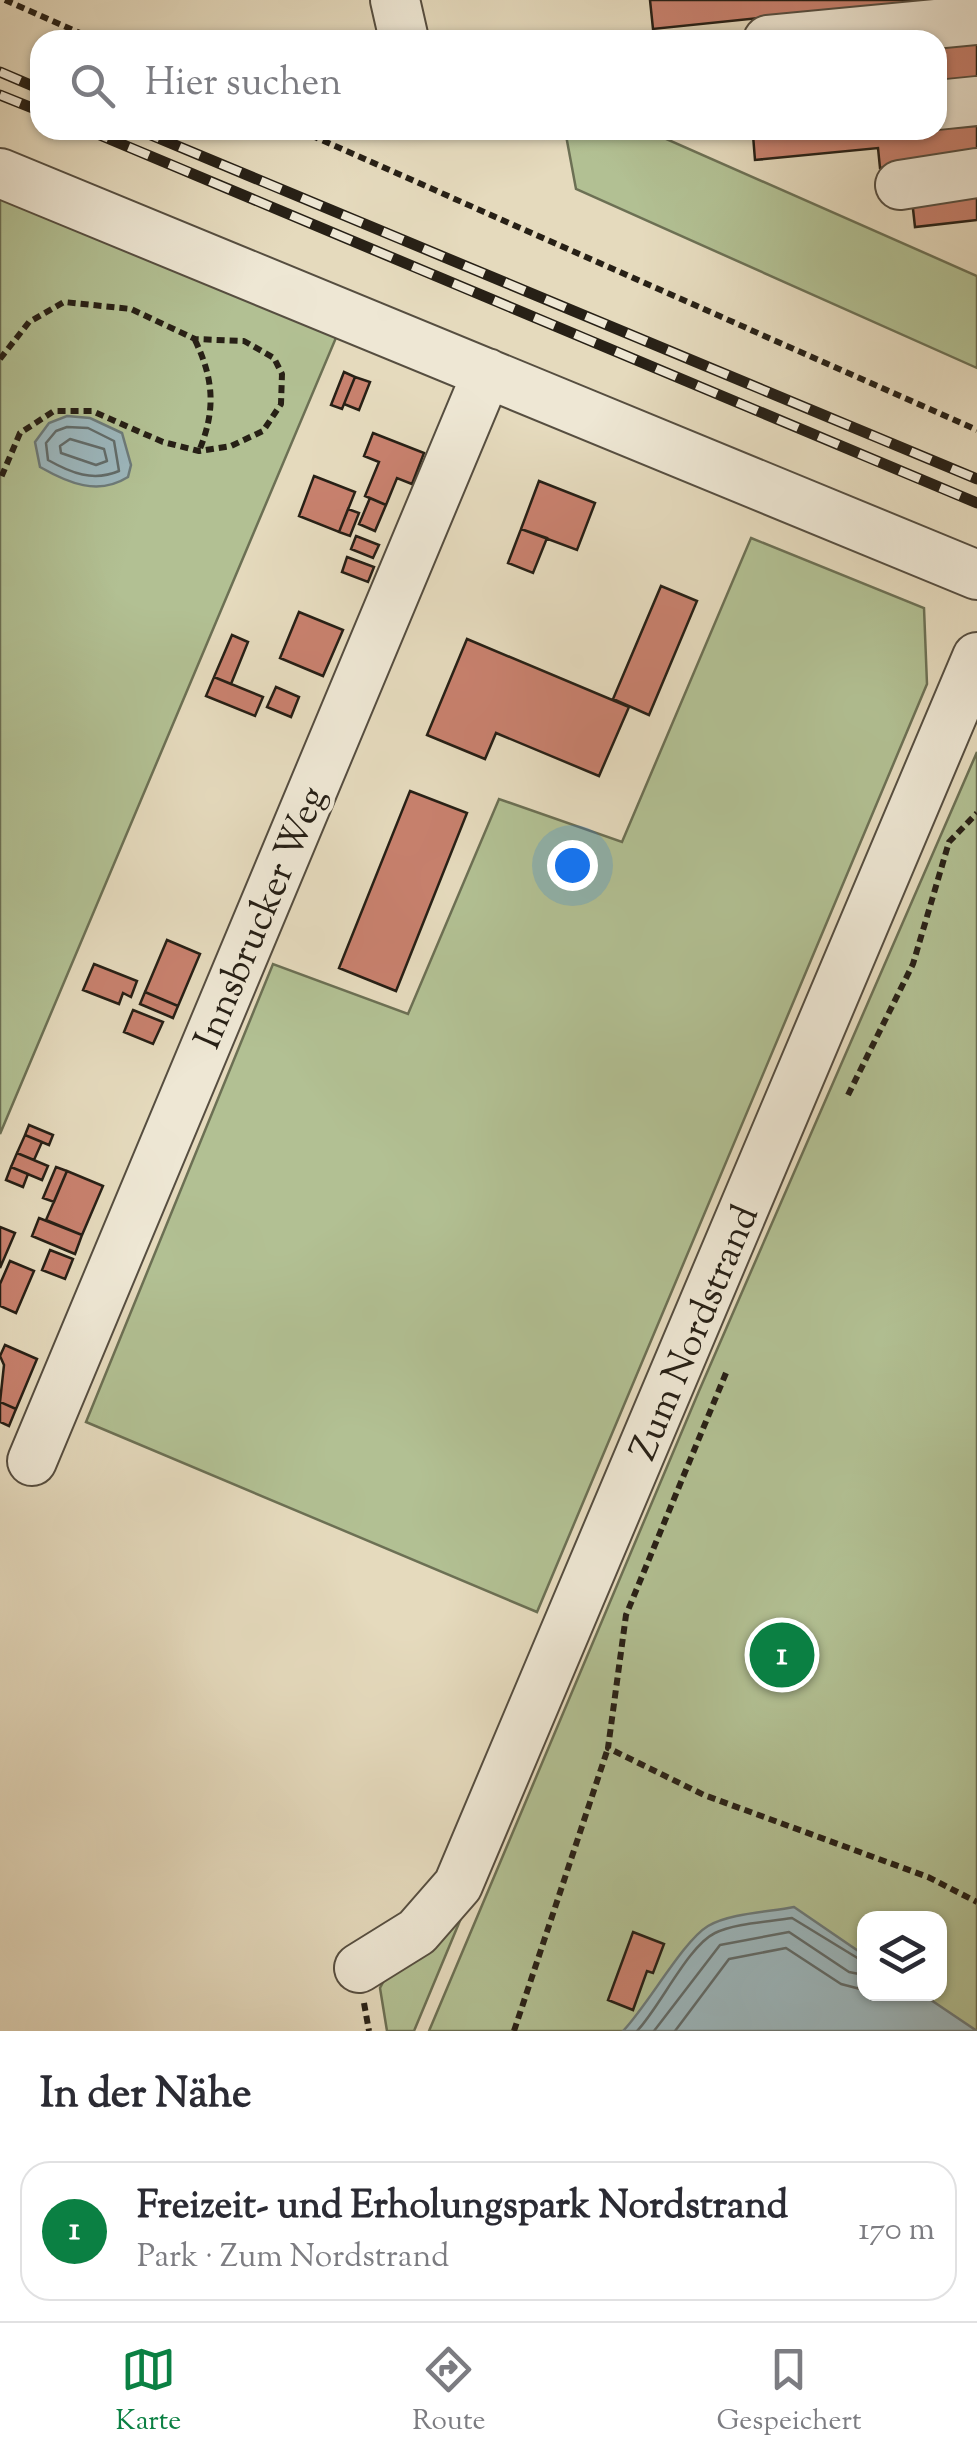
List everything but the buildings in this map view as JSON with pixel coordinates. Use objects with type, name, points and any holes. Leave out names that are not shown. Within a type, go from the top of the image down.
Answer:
[{"type":"street","points":[[872,30],[977,20]]},
{"type":"street","points":[[947,104],[977,101]]},
{"type":"street","points":[[0,173],[977,575]]},
{"type":"street","points":[[900,185],[977,173]]},
{"type":"street","name":"Innsbrucker Weg","points":[[32,1460],[486,373]]},
{"type":"street","name":"Zum Nordstrand","points":[[359,1968],[417,1932],[458,1886],[977,657]]},
{"type":"path","points":[[5,0],[73,30]]},
{"type":"path","points":[[322,140],[977,430]]},
{"type":"path","points":[[0,358],[28,322],[64,302],[132,310],[171,324],[194,339],[208,366],[214,395],[209,428],[199,450]]},
{"type":"path","points":[[0,480],[3,464],[20,432],[54,411],[92,411],[162,442],[199,450],[231,446],[263,431],[281,404],[282,374],[274,358],[244,341],[194,339]]},
{"type":"path","points":[[848,1095],[913,964],[949,842],[977,812]]},
{"type":"path","points":[[514,2031],[608,1748],[626,1615],[726,1373]]},
{"type":"path","points":[[608,1748],[704,1795],[928,1877],[977,1902]]},
{"type":"green space","points":[[567,140],[669,140],[977,276],[977,368],[576,189]]},
{"type":"green space","points":[[0,195],[338,333],[0,1134]]},
{"type":"green space","points":[[751,538],[924,608],[927,684],[537,1612],[86,1422],[273,964],[408,1014],[499,799],[622,842]]},
{"type":"green space","points":[[977,752],[977,2031],[429,2031],[699,1391]]},
{"type":"green space","points":[[469,1899],[414,2031],[387,2031],[380,1988],[389,1971]]},
{"type":"water","points":[[67,416],[90,418],[122,433],[131,465],[128,477],[106,486],[83,485],[40,467],[35,442],[49,423]]},
{"type":"water","points":[[794,1907],[857,1950],[857,2001],[932,2001],[977,2031],[623,2031],[698,1934],[708,1926],[738,1916]]},
{"type":"railway","points":[[0,72],[30,85]]},
{"type":"railway","points":[[0,95],[30,107]]},
{"type":"railway","points":[[112,140],[977,503]]},
{"type":"railway","points":[[163,140],[977,479]]},
{"type":"place","name":"Freizeit- und Erholungspark Nordstrand","points":[[782,1655]]}]
